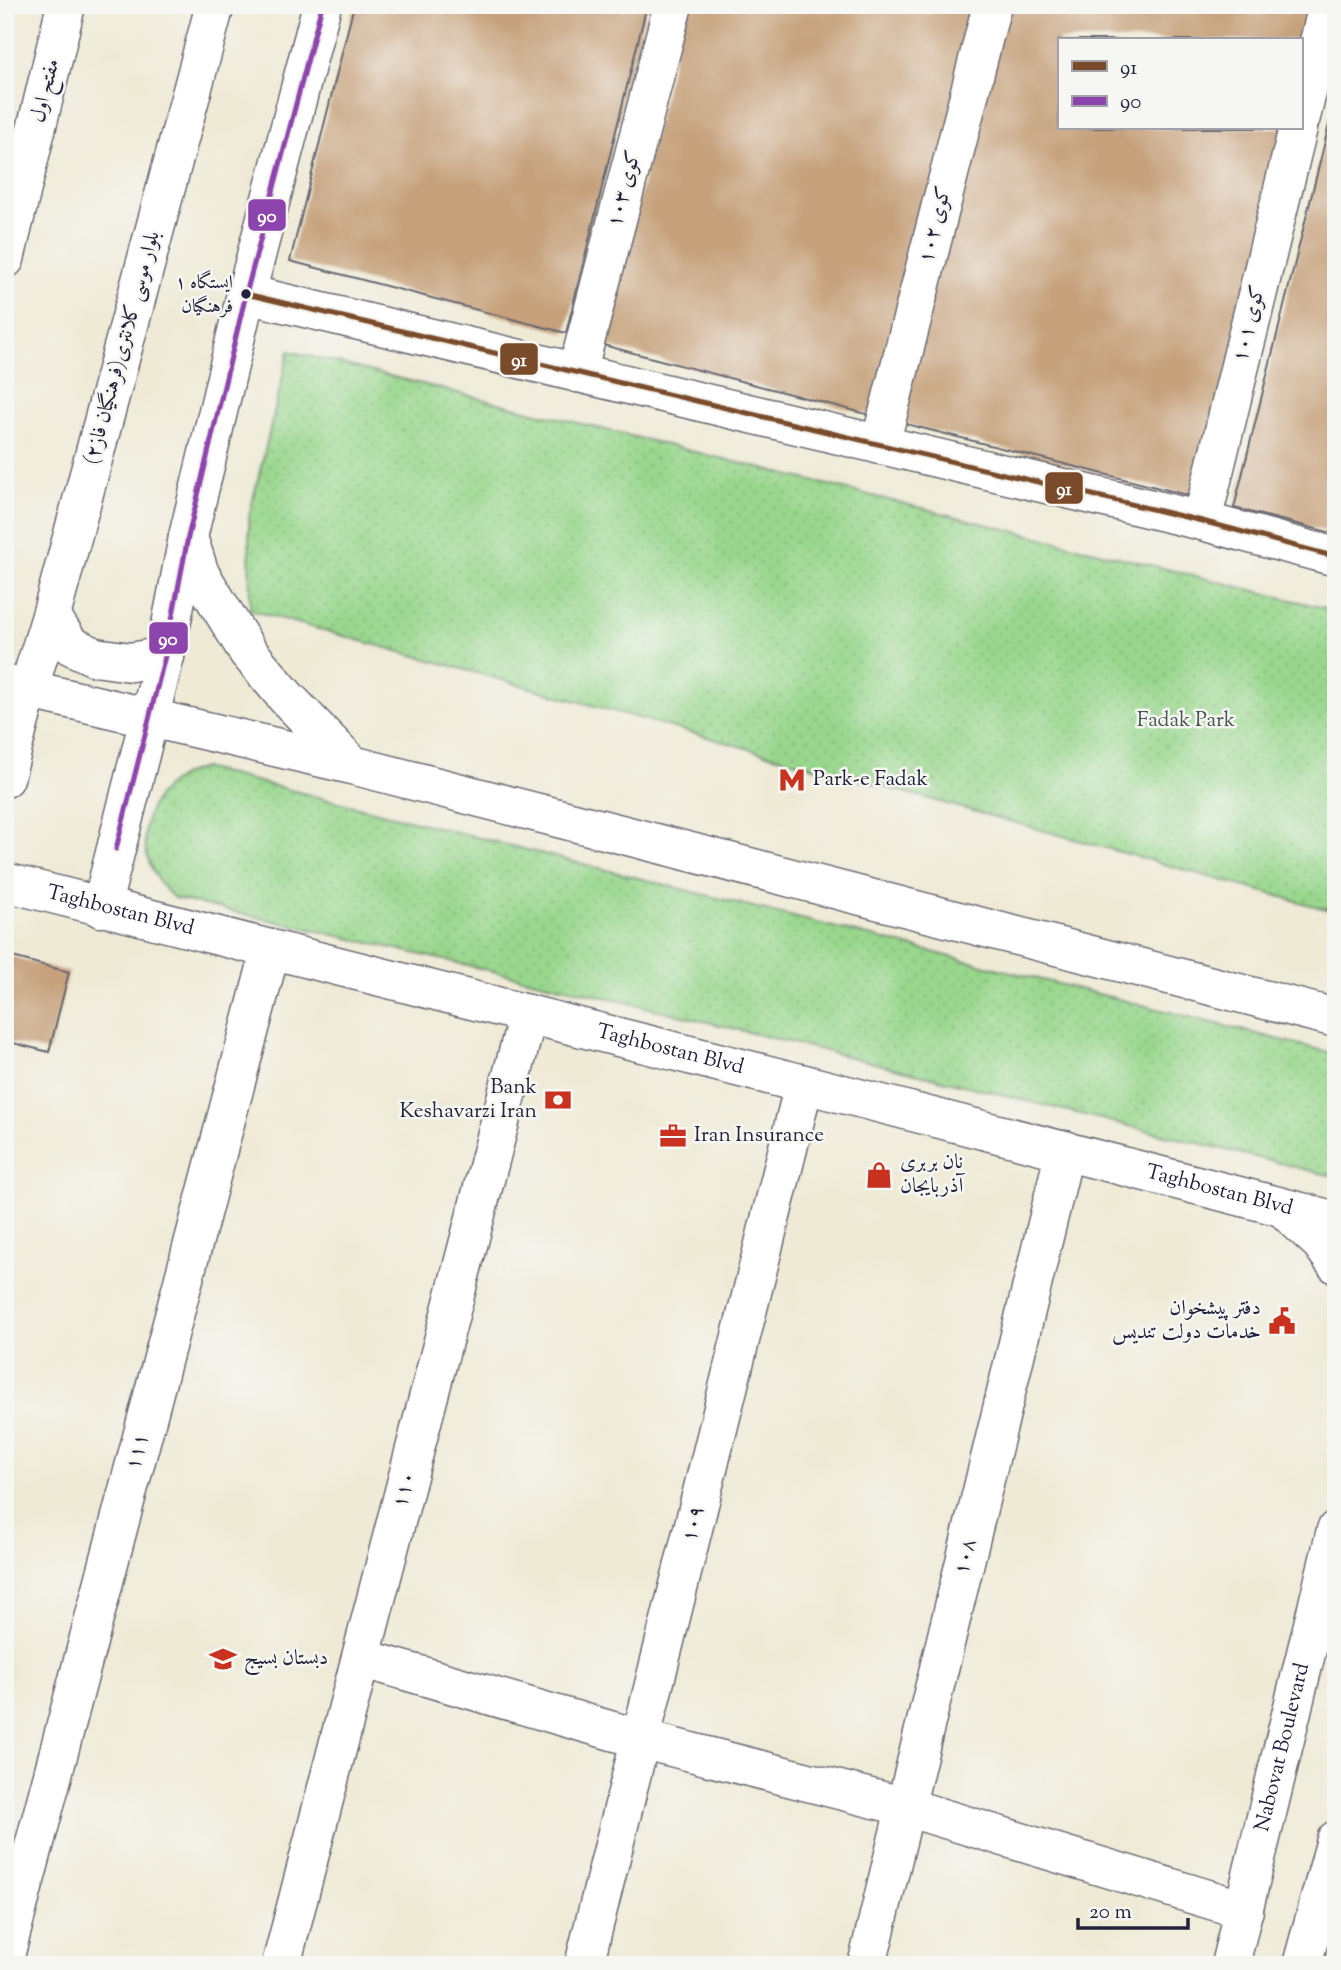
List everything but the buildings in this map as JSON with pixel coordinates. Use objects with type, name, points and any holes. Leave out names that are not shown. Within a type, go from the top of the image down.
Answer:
[{"type":"street","name":"مفتح اول","points":[[5,259],[20,135],[66,5]]},
{"type":"street","name":"بلوار موسی کلانتری(فرهنگیان فاز۲)","points":[[5,778],[17,687],[51,616],[215,5]]},
{"type":"street","points":[[101,908],[165,656],[188,537],[246,294],[322,5]]},
{"type":"street","name":"کوی ۱۰۳","points":[[577,373],[673,5]]},
{"type":"street","name":"کوی ۱۰۲","points":[[880,445],[992,5]]},
{"type":"street","points":[[1302,114],[1328,28]]},
{"type":"street","name":"کوی ۱۰۱","points":[[1202,521],[1298,130]]},
{"type":"street","points":[[246,294],[1202,521],[1336,557]]},
{"type":"street","points":[[188,537],[200,574],[248,652],[286,698],[352,765]]},
{"type":"street","points":[[51,616],[70,645],[95,657],[131,662],[165,656]]},
{"type":"street","points":[[17,687],[352,765],[1335,1017]]},
{"type":"street","name":"Taghbostan Blvd","points":[[5,882],[1336,1221]]},
{"type":"street","name":"۱۱۱","points":[[5,1956],[271,949]]},
{"type":"street","name":"۱۱۰","points":[[281,1965],[528,1014]]},
{"type":"street","name":"۱۰۹","points":[[584,1965],[804,1084]]},
{"type":"street","name":"۱۰۸","points":[[867,1965],[1065,1150]]},
{"type":"street","points":[[1280,1205],[1321,1243],[1336,1264]]},
{"type":"street","name":"Nabovat Boulevard","points":[[1230,1965],[1336,1530]]},
{"type":"street","points":[[361,1658],[640,1739],[906,1807],[1244,1910]]},
{"type":"street","points":[[1302,1965],[1335,1848]]},
{"type":"green space","name":"Fadak Park","points":[[289,351],[1336,611],[1336,912],[250,610],[249,516]]},
{"type":"green space","points":[[203,768],[1336,1054],[1336,1177],[614,999],[174,898],[159,881],[149,862],[145,842],[146,823],[153,805],[164,789],[181,776]]},
{"type":"transit line","name":"90","points":[[116,849],[165,656],[188,537],[246,294],[322,5]]},
{"type":"transit line","name":"91","points":[[246,294],[1202,521],[1336,557]]},
{"type":"place","name":"ایستگاه ۱ فرهنگیان","points":[[246,294]]},
{"type":"place","name":"Park-e Fadak","points":[[792,780]]},
{"type":"place","name":"Bank Keshavarzi Iran","points":[[558,1100]]},
{"type":"place","name":"Iran Insurance","points":[[673,1136]]},
{"type":"place","name":"نان بربری آذربایجان","points":[[879,1175]]},
{"type":"place","name":"دفتر پیشخوان خدمات دولت تندیس","points":[[1282,1321]]},
{"type":"place","name":"دبستان بسیج","points":[[223,1659]]}]
